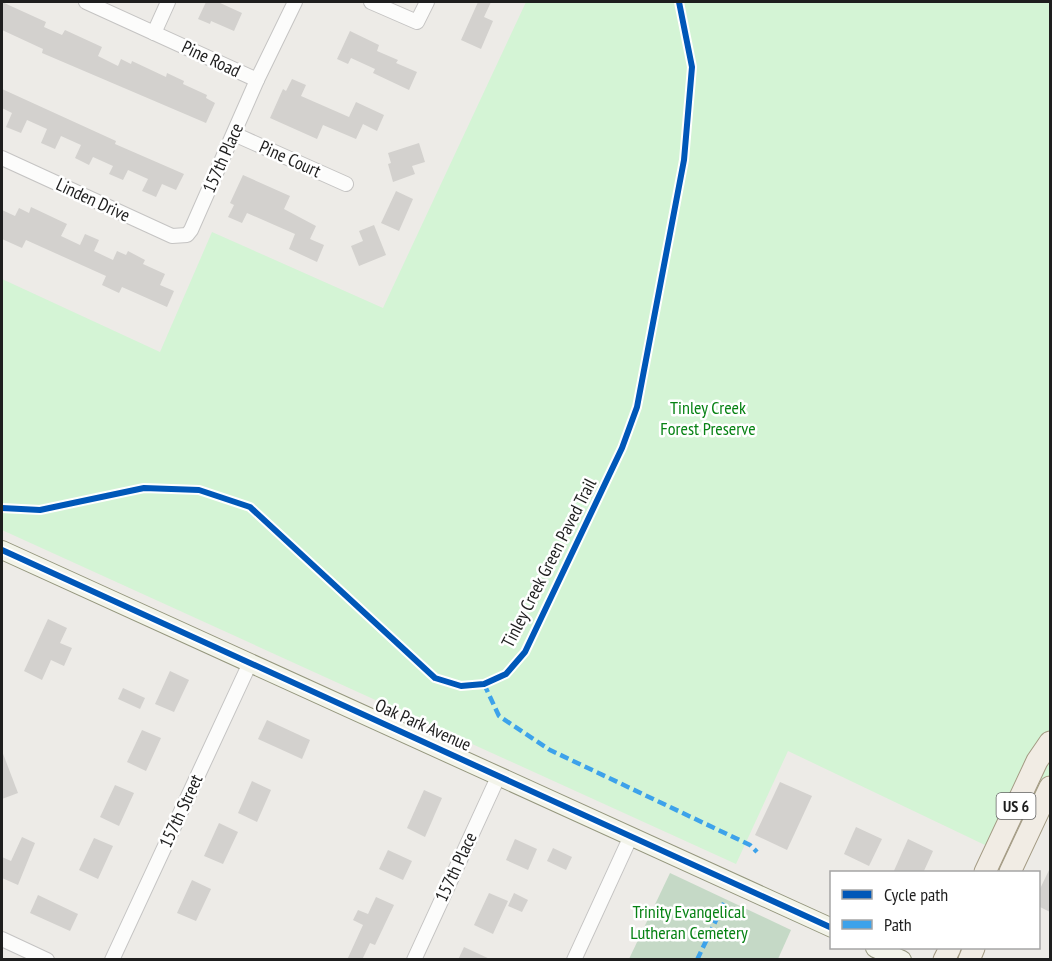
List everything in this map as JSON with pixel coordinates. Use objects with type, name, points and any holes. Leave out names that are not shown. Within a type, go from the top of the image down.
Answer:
[{"type":"main road","name":"US 6","points":[[986,871],[1037,761],[1050,742]]},
{"type":"main road","name":"US 6","points":[[1011,871],[1050,787]]},
{"type":"street","name":"Pine Road","points":[[86,2],[258,81],[295,2]]},
{"type":"street","points":[[154,33],[168,2]]},
{"type":"street","points":[[371,2],[417,22],[427,2]]},
{"type":"street","name":"157th Place","points":[[187,235],[258,81]]},
{"type":"street","name":"Pine Court","points":[[234,134],[346,184]]},
{"type":"street","name":"Linden Drive","points":[[2,158],[172,236],[187,235]]},
{"type":"street","name":"Oak Park Avenue","points":[[2,550],[830,928]]},
{"type":"street","name":"157th Street","points":[[112,960],[250,663]]},
{"type":"street","name":"157th Place","points":[[414,960],[499,775]]},
{"type":"street","points":[[574,960],[631,836]]},
{"type":"street","points":[[2,939],[47,960]]},
{"type":"street","points":[[877,949],[902,960]]},
{"type":"green space","name":"Tinley Creek Forest Preserve","points":[[526,2],[1050,2],[1050,818],[1008,799],[987,846],[788,751],[736,864],[2,530],[2,279],[160,352],[212,232],[383,308]]},
{"type":"green space","name":"Trinity Evangelical Lutheran Cemetery","points":[[670,873],[791,930],[778,959],[629,959]]},
{"type":"building","points":[[2,2],[46,22],[44,27],[62,35],[65,30],[102,47],[98,56],[118,66],[121,59],[131,64],[132,61],[166,77],[167,73],[184,81],[183,84],[207,95],[206,98],[215,103],[206,123],[42,53],[43,49],[2,30]]},
{"type":"building","points":[[206,2],[218,2],[242,13],[234,31],[211,21],[210,24],[198,19]]},
{"type":"building","points":[[478,2],[491,2],[484,17],[493,21],[481,49],[461,40]]},
{"type":"building","points":[[350,31],[379,45],[377,51],[398,60],[396,63],[417,72],[409,90],[373,73],[375,69],[351,58],[348,64],[337,59]]},
{"type":"building","points":[[292,79],[306,85],[301,96],[349,117],[356,102],[384,115],[377,131],[363,124],[356,139],[323,125],[317,139],[270,118],[283,89],[286,91]]},
{"type":"building","points":[[2,89],[116,141],[115,144],[184,174],[176,190],[162,184],[156,197],[142,191],[148,179],[128,170],[123,180],[109,174],[113,166],[93,157],[89,165],[75,158],[81,145],[61,136],[55,149],[41,143],[47,129],[27,120],[21,133],[6,127],[12,113],[2,108]]},
{"type":"building","points":[[419,143],[425,162],[412,166],[415,174],[393,182],[388,164],[391,163],[388,153]]},
{"type":"building","points":[[243,175],[290,196],[284,209],[316,226],[310,239],[324,245],[317,262],[289,249],[295,234],[247,213],[242,223],[228,217],[234,205],[230,203]]},
{"type":"building","points":[[396,191],[413,199],[399,231],[381,223]]},
{"type":"building","points":[[31,207],[67,224],[61,236],[80,245],[85,234],[99,240],[94,251],[113,260],[117,251],[126,255],[128,251],[145,260],[143,264],[165,274],[160,285],[174,291],[167,307],[122,287],[119,293],[102,285],[106,276],[26,240],[22,248],[2,239],[2,210],[15,216],[19,208],[29,213]]},
{"type":"building","points":[[374,225],[386,255],[359,266],[351,246],[363,241],[359,231]]},
{"type":"building","points":[[48,619],[67,628],[60,643],[72,648],[64,666],[51,660],[42,680],[24,671]]},
{"type":"building","points":[[170,671],[189,680],[174,712],[155,704]]},
{"type":"building","points":[[123,688],[145,698],[140,709],[118,699]]},
{"type":"building","points":[[267,720],[310,740],[302,759],[258,739]]},
{"type":"building","points":[[142,730],[161,738],[146,771],[127,762]]},
{"type":"building","points":[[2,751],[18,793],[2,799]]},
{"type":"building","points":[[252,781],[271,790],[257,822],[238,813]]},
{"type":"building","points":[[780,782],[812,796],[787,850],[755,835]]},
{"type":"building","points":[[115,785],[134,793],[119,826],[100,817]]},
{"type":"building","points":[[424,790],[442,798],[425,837],[407,828]]},
{"type":"building","points":[[219,823],[238,832],[223,864],[204,856]]},
{"type":"building","points":[[856,827],[882,839],[869,866],[844,854]]},
{"type":"building","points":[[22,837],[35,843],[18,885],[2,878],[2,857],[11,861]]},
{"type":"building","points":[[94,838],[113,846],[98,879],[79,870]]},
{"type":"building","points":[[515,839],[537,849],[528,870],[506,860]]},
{"type":"building","points":[[908,839],[933,851],[924,871],[894,871]]},
{"type":"building","points":[[553,848],[572,857],[566,870],[547,861]]},
{"type":"building","points":[[388,850],[412,861],[403,880],[379,869]]},
{"type":"building","points":[[1050,868],[1050,912],[1040,907],[1040,889]]},
{"type":"building","points":[[192,880],[211,889],[196,921],[177,913]]},
{"type":"building","points":[[489,893],[508,901],[493,934],[474,925]]},
{"type":"building","points":[[514,893],[528,900],[522,912],[508,906]]},
{"type":"building","points":[[38,895],[78,914],[70,931],[30,913]]},
{"type":"building","points":[[376,897],[394,905],[375,945],[370,943],[362,960],[347,960],[363,925],[353,920],[358,910],[368,914]]},
{"type":"building","points":[[464,947],[492,960],[458,960]]},
{"type":"marked path","points":[[484,684],[499,716],[550,750],[750,845],[757,852]]},
{"type":"marked path","points":[[697,960],[725,901]]},
{"type":"cycle path","name":"Tinley Creek Green Paved Trail","points":[[2,508],[40,510],[144,488],[199,490],[250,507],[435,678],[461,686],[484,684],[506,674],[525,652],[622,448],[637,407],[684,160],[692,67],[679,2]]},
{"type":"cycle path","points":[[2,550],[830,927]]}]
